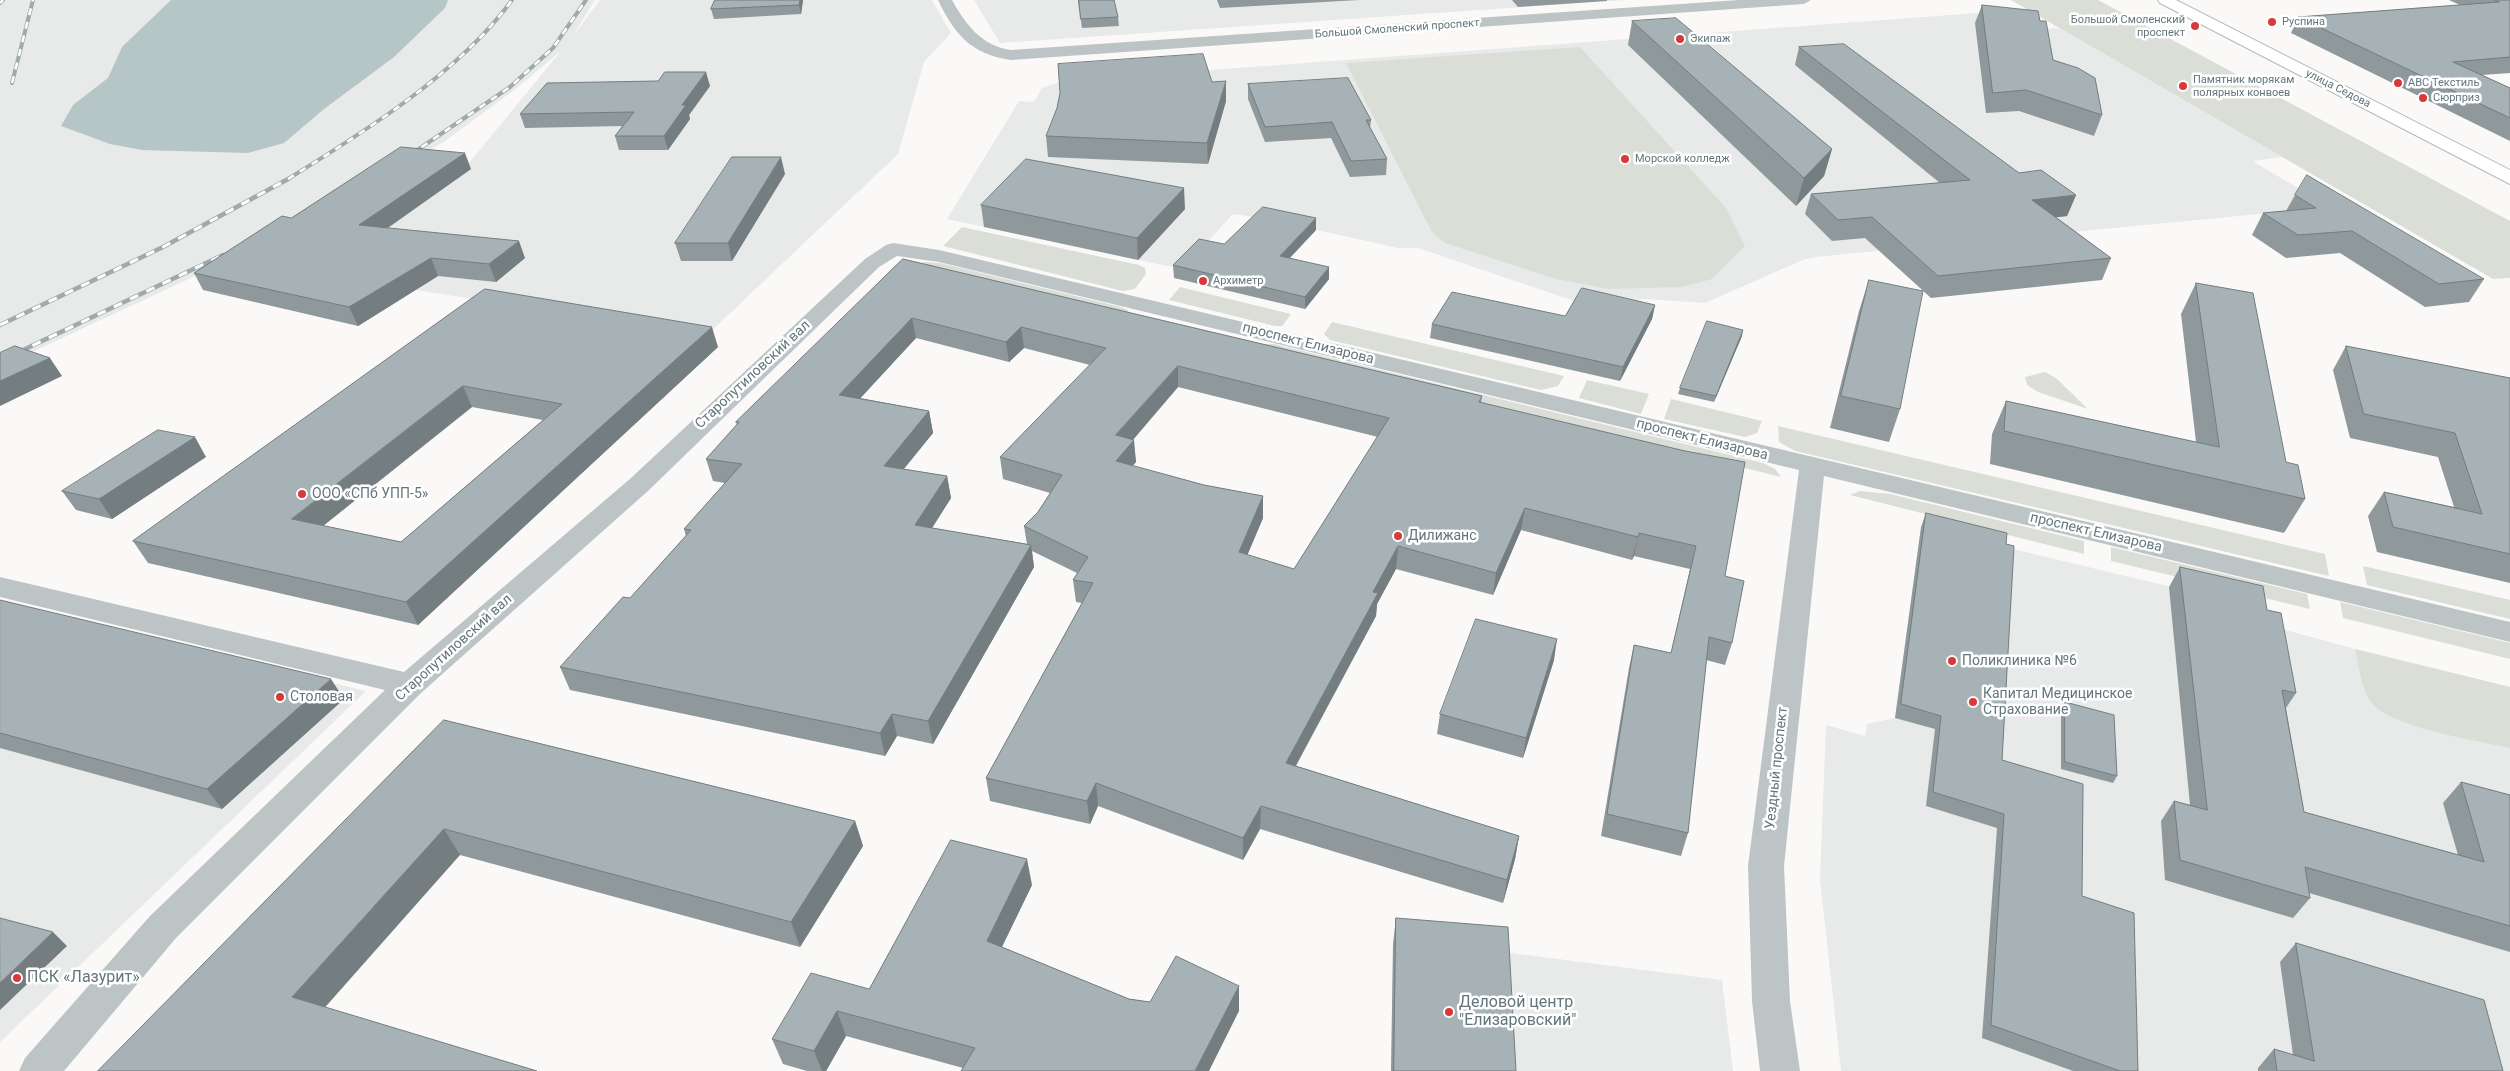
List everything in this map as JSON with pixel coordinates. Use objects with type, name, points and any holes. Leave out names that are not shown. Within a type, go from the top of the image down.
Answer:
[{"type":"main road","name":"улица Седова","points":[[2165,0],[2510,178]]},
{"type":"main road","name":"улица Седова","points":[[2188,0],[2510,164]]},
{"type":"street","name":"Большой Смоленский проспект","points":[[945,0],[969,36],[990,51],[1011,55],[1681,4],[1804,0]]},
{"type":"street","name":"проспект Елизарова","points":[[893,249],[939,256],[2510,632]]},
{"type":"street","name":"Старопутиловский вал","points":[[39,1071],[164,927],[410,686],[640,484],[872,263],[893,249]]},
{"type":"street","name":"Уездный проспект","points":[[1780,1071],[1771,1002],[1766,866],[1812,466]]},
{"type":"street","points":[[0,587],[410,686]]},
{"type":"shaded area","points":[[0,0],[595,0],[572,37],[600,0],[932,0],[951,33],[924,62],[898,154],[706,336],[341,278],[307,220],[191,278],[0,367]],"holes":[[[561,51],[464,169],[409,163],[445,141],[517,88]]]},
{"type":"shaded area","points":[[171,0],[448,0],[445,8],[394,57],[324,109],[284,143],[248,153],[142,150],[110,144],[61,126],[73,105],[108,78],[122,47]]},
{"type":"shaded area","points":[[974,0],[1625,0],[1000,43]]},
{"type":"shaded area","points":[[2011,0],[2098,0],[2510,221],[2510,278],[2493,279]]},
{"type":"shaded area","name":"Морской колледж","points":[[2004,11],[2032,29],[2059,28],[2282,157],[2252,161],[2331,207],[1816,257],[1805,259],[1705,303],[1645,299],[1592,304],[1583,304],[1418,248],[1398,248],[1263,218],[1233,214],[1199,251],[1172,267],[947,219],[1019,101],[1034,102],[1042,88],[1063,81]]},
{"type":"shaded area","points":[[1580,47],[1725,207],[1745,246],[1712,279],[1682,287],[1609,289],[1556,279],[1445,243],[1432,232],[1346,63]]},
{"type":"shaded area","points":[[962,227],[1139,265],[1145,268],[1146,274],[1135,289],[1123,291],[943,246]]},
{"type":"shaded area","points":[[926,262],[940,263],[1121,307],[1128,310],[1128,315],[913,264]]},
{"type":"shaded area","points":[[1180,287],[1291,314],[1282,326],[1275,326],[1169,300]]},
{"type":"shaded area","points":[[1332,322],[1564,376],[1558,386],[1541,390],[1330,340],[1324,334]]},
{"type":"shaded area","points":[[1262,344],[1274,344],[1763,463],[1775,469],[1781,477],[1254,347]]},
{"type":"shaded area","points":[[2045,372],[2056,378],[2088,409],[2038,392],[2027,385],[2025,377]]},
{"type":"shaded area","points":[[1587,380],[1649,394],[1641,414],[1579,398]]},
{"type":"shaded area","points":[[1671,399],[1762,421],[1757,433],[1745,437],[1664,419]]},
{"type":"shaded area","points":[[1778,426],[2325,554],[2329,576],[1795,451],[1779,442]]},
{"type":"shaded area","points":[[1860,491],[1890,494],[2084,541],[2084,554],[1850,495]]},
{"type":"shaded area","points":[[1921,527],[2251,606],[2253,621],[2355,649],[2510,687],[2510,1071],[1841,1071],[1820,879],[1826,725],[1865,736],[1867,724],[1895,718]]},
{"type":"shaded area","points":[[2111,547],[2307,594],[2310,609],[2111,561]]},
{"type":"shaded area","points":[[2363,566],[2510,600],[2510,619],[2367,585]]},
{"type":"shaded area","points":[[2340,602],[2510,643],[2510,659],[2343,618]]},
{"type":"shaded area","points":[[0,605],[366,691],[0,1042]]},
{"type":"shaded area","points":[[2355,649],[2510,687],[2510,748],[2435,732],[2395,718],[2380,710],[2370,701],[2364,689]]},
{"type":"shaded area","points":[[1393,944],[1503,952],[1722,980],[1733,1071],[1391,1071]]},
{"type":"building","points":[[715,0],[800,0],[799,5],[711,9]]},
{"type":"building","points":[[1079,0],[1114,0],[1118,17],[1081,19]]},
{"type":"building","points":[[2495,0],[2510,0],[2510,57],[2453,62],[2510,88],[2510,118],[2298,17],[2499,2]]},
{"type":"building","points":[[1982,5],[2038,11],[2040,21],[2046,21],[2053,60],[2078,68],[2095,78],[2102,115],[2026,90],[1993,93]]},
{"type":"building","points":[[1676,18],[1832,149],[1804,178],[1632,21]]},
{"type":"building","points":[[1844,44],[2019,173],[2041,170],[2076,195],[2032,200],[2111,258],[1938,276],[1872,217],[1838,220],[1811,194],[1970,180],[1799,47]]},
{"type":"building","points":[[1203,54],[1212,82],[1226,81],[1207,143],[1046,136],[1057,108],[1060,93],[1058,64]]},
{"type":"building","points":[[665,72],[706,72],[682,105],[686,105],[664,136],[615,136],[634,112],[520,114],[547,83],[658,81]]},
{"type":"building","points":[[1348,78],[1371,120],[1366,120],[1387,159],[1351,161],[1332,122],[1265,127],[1248,84]]},
{"type":"building","points":[[401,147],[465,153],[359,225],[519,241],[489,264],[431,258],[349,307],[194,273],[282,216],[291,218]]},
{"type":"building","points":[[732,157],[781,157],[728,243],[675,243]]},
{"type":"building","points":[[1026,159],[1184,188],[1137,238],[981,205]]},
{"type":"building","points":[[2307,175],[2484,279],[2439,284],[2352,231],[2298,235],[2263,213],[2316,208],[2295,195]]},
{"type":"building","points":[[1263,207],[1316,218],[1280,256],[1329,267],[1305,297],[1173,265],[1199,239],[1224,244]]},
{"type":"building","points":[[903,259],[1482,396],[1479,402],[1685,451],[1745,462],[1725,576],[1744,581],[1732,643],[1709,637],[1688,833],[1607,814],[1634,645],[1671,653],[1696,546],[1639,533],[1638,537],[1525,508],[1496,573],[1398,546],[1373,592],[1378,593],[1286,763],[1519,836],[1507,880],[1261,806],[1243,838],[1096,783],[1087,801],[986,778],[1093,583],[1073,580],[1088,557],[1024,526],[1038,512],[1062,475],[1000,457],[1106,348],[1021,327],[1006,342],[912,318],[839,395],[929,411],[884,466],[947,476],[915,525],[1031,545],[928,721],[892,714],[880,733],[560,667],[623,597],[630,598],[691,530],[684,529],[742,464],[706,459],[739,422],[736,422]],"holes":[[[1178,366],[1389,418],[1294,569],[1239,552],[1263,496],[1204,485],[1116,461],[1134,440],[1116,435]]]},
{"type":"building","points":[[1869,280],[1923,291],[1900,409],[1841,396]]},
{"type":"building","points":[[2196,283],[2253,293],[2286,462],[2298,465],[2305,499],[2004,431],[2006,401],[2219,447]]},
{"type":"building","points":[[1582,288],[1655,305],[1623,367],[1432,324],[1452,292],[1565,316]]},
{"type":"building","points":[[485,289],[712,327],[406,602],[133,541]],"holes":[[[463,386],[562,404],[401,542],[292,519]]]},
{"type":"building","points":[[1707,321],[1743,330],[1716,396],[1680,388]]},
{"type":"building","points":[[15,346],[50,358],[0,381],[0,353]]},
{"type":"building","points":[[2346,346],[2510,378],[2510,554],[2393,527],[2384,492],[2482,514],[2455,433],[2364,414]]},
{"type":"building","points":[[158,430],[195,437],[99,499],[62,491]]},
{"type":"building","points":[[1926,513],[2007,533],[2006,544],[2014,546],[2002,760],[2083,784],[2082,896],[2134,913],[2138,1071],[2120,1071],[1991,1025],[2004,814],[1933,792],[1941,716],[1901,704]]},
{"type":"building","points":[[2180,567],[2263,586],[2267,610],[2281,613],[2296,693],[2282,690],[2304,812],[2484,862],[2461,782],[2510,795],[2510,926],[2305,867],[2310,898],[2180,860],[2174,801],[2207,810]]},
{"type":"building","points":[[0,600],[331,679],[207,789],[0,733]]},
{"type":"building","points":[[1476,619],[1557,639],[1526,738],[1440,714]]},
{"type":"building","points":[[2065,702],[2114,715],[2117,776],[2065,762]]},
{"type":"building","points":[[444,720],[855,821],[791,922],[444,829],[292,997],[537,1071],[98,1071]]},
{"type":"building","points":[[951,840],[1027,859],[987,941],[1129,999],[1150,1002],[1176,956],[1239,986],[1195,1071],[961,1071],[975,1048],[837,1011],[814,1051],[772,1039],[811,973],[869,989]]},
{"type":"building","points":[[0,918],[53,932],[0,983]]},
{"type":"building","name":"Деловой центр \"Елизаровский\"","points":[[1396,918],[1508,927],[1516,1071],[1394,1071]]},
{"type":"building","points":[[2296,943],[2484,1000],[2503,1071],[2277,1071],[2274,1049],[2314,1061]]},
{"type":"railway","points":[[0,3],[3,0]]},
{"type":"railway","points":[[12,83],[33,0]]},
{"type":"railway","points":[[288,179],[378,121],[438,76],[490,27],[512,0]]},
{"type":"railway","points":[[410,155],[510,87],[553,48],[586,0]]},
{"type":"railway","points":[[0,325],[163,247],[290,178]]},
{"type":"railway","points":[[0,361],[223,255]]},
{"type":"place","name":"Руспина","points":[[2272,22]]},
{"type":"place","name":"Большой Смоленский проспект","points":[[2195,26]]},
{"type":"place","name":"Экипаж","points":[[1680,39]]},
{"type":"place","name":"ABC Текстиль","points":[[2398,83]]},
{"type":"place","name":"Памятник морякам полярных конвоев","points":[[2183,86]]},
{"type":"place","name":"Сюрприз","points":[[2423,98]]},
{"type":"place","name":"Морской колледж","points":[[1625,159]]},
{"type":"place","name":"Архиметр","points":[[1203,281]]},
{"type":"place","name":"ООО «СПб УПП-5»","points":[[302,494]]},
{"type":"place","name":"Дилижанс","points":[[1398,536]]},
{"type":"place","name":"Поликлиника №6","points":[[1952,661]]},
{"type":"place","name":"Столовая","points":[[280,697]]},
{"type":"place","name":"Капитал Медицинское Страхование","points":[[1973,702]]},
{"type":"place","name":"ПСК «Лазурит»","points":[[17,978]]},
{"type":"place","name":"Деловой центр \"Елизаровский\"","points":[[1449,1012]]}]
